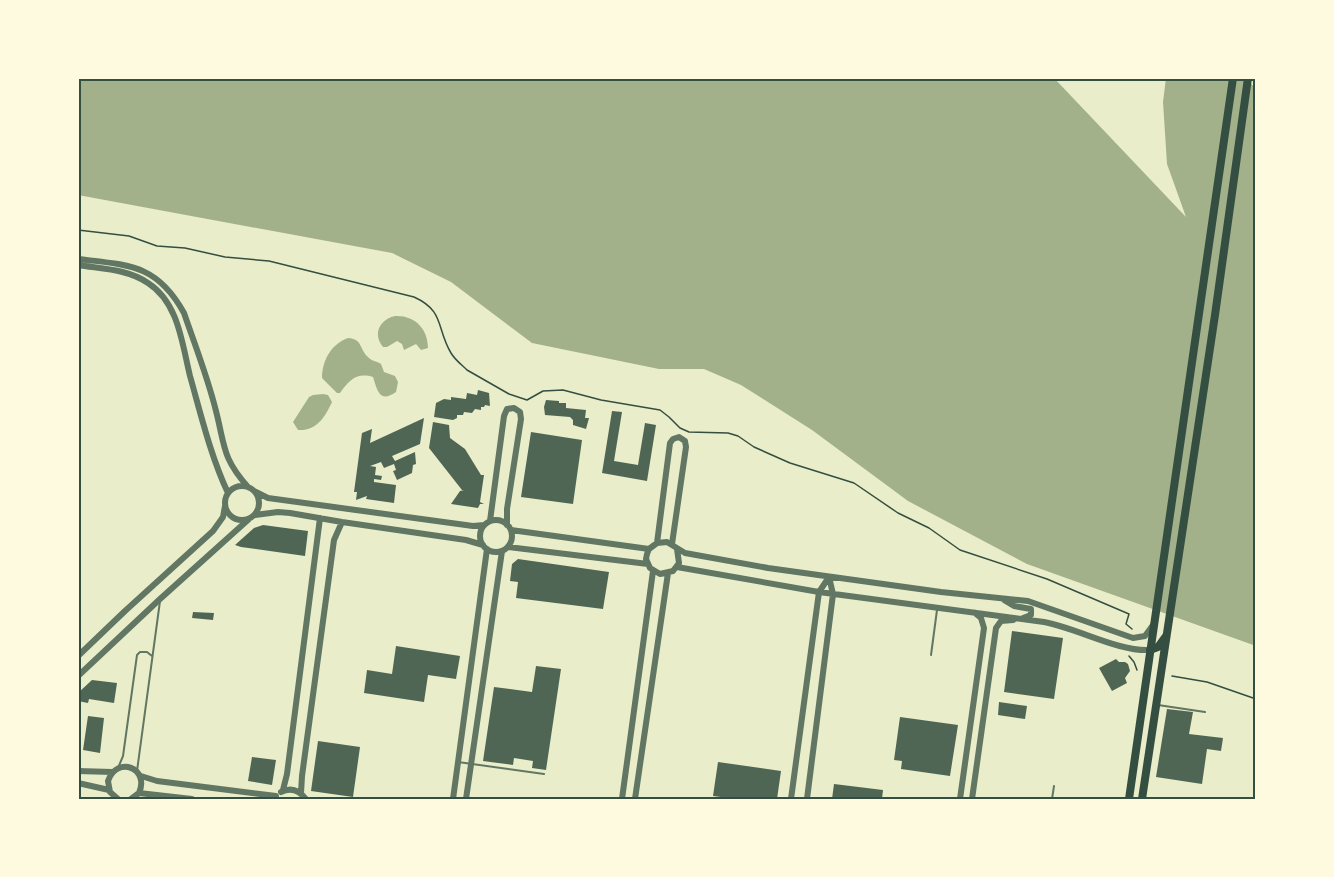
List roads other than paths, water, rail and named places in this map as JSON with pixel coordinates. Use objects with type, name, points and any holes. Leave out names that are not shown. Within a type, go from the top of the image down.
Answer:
[{"type":"main road","points":[[1129,799],[1233,78]]},
{"type":"main road","points":[[1142,799],[1155,705],[1169,628],[1248,78]]},
{"type":"main road","points":[[1150,650],[1161,644],[1169,628]]},
{"type":"main road","points":[[1141,710],[1155,705]]},
{"type":"street","points":[[78,259],[126,265],[145,271],[156,277],[176,298],[184,313],[216,411],[221,439],[229,463],[248,487],[256,492],[278,500],[473,526],[499,521],[509,527],[649,549]]},
{"type":"street","points":[[78,265],[134,275],[149,283],[170,307],[181,334],[190,377],[214,459],[228,493],[223,517],[213,531],[125,610],[78,656]]},
{"type":"street","points":[[225,506],[234,518],[278,512],[466,540],[485,547],[497,552],[502,551],[508,547],[512,539],[507,509],[520,412],[514,408],[507,409],[504,416],[487,523],[480,535],[485,547],[453,799]]},
{"type":"street","points":[[657,543],[670,443],[673,439],[680,437],[685,441],[686,447],[674,547],[679,558],[676,567],[668,573],[660,574],[653,571],[648,564],[647,554],[649,549],[662,542],[674,547],[685,553],[829,577],[1034,603],[1133,638],[1147,634],[1155,621]]},
{"type":"street","points":[[228,493],[237,487],[248,487]]},
{"type":"street","points":[[78,676],[252,517],[259,506],[256,492]]},
{"type":"street","points":[[664,492],[680,495]]},
{"type":"street","points":[[283,790],[289,763],[320,518]]},
{"type":"street","points":[[303,796],[302,776],[334,540],[342,522]]},
{"type":"street","points":[[508,547],[648,564]]},
{"type":"street","points":[[466,799],[502,551]]},
{"type":"street","points":[[676,567],[819,592],[1021,618],[1069,628],[1130,650],[1150,650]]},
{"type":"street","points":[[622,799],[653,571]]},
{"type":"street","points":[[635,799],[668,573]]},
{"type":"street","points":[[791,799],[819,592],[829,577]]},
{"type":"street","points":[[807,799],[833,594],[829,577]]},
{"type":"street","points":[[972,799],[996,627],[1003,620],[1031,615],[1031,609],[1014,606],[1001,598]]},
{"type":"street","points":[[960,799],[984,626],[979,615],[968,611]]},
{"type":"street","points":[[815,618],[823,614],[830,619]]},
{"type":"street","points":[[974,702],[985,704]]},
{"type":"street","points":[[966,758],[978,759]]},
{"type":"street","points":[[115,798],[109,790],[108,781],[112,772],[118,768],[128,767],[157,781],[275,797],[283,790],[292,789],[303,796]]},
{"type":"street","points":[[78,771],[112,772]]},
{"type":"street","points":[[132,799],[139,793],[142,785],[139,774]]},
{"type":"street","points":[[78,783],[109,790]]},
{"type":"street","points":[[139,793],[192,799]]},
{"type":"lane","points":[[139,774],[160,599]]},
{"type":"lane","points":[[931,655],[937,607]]},
{"type":"lane","points":[[118,768],[123,756],[137,655],[140,652],[147,652],[152,657]]},
{"type":"lane","points":[[1155,705],[1204,712]]},
{"type":"lane","points":[[458,762],[544,774]]},
{"type":"lane","points":[[1052,799],[1054,786]]}]
